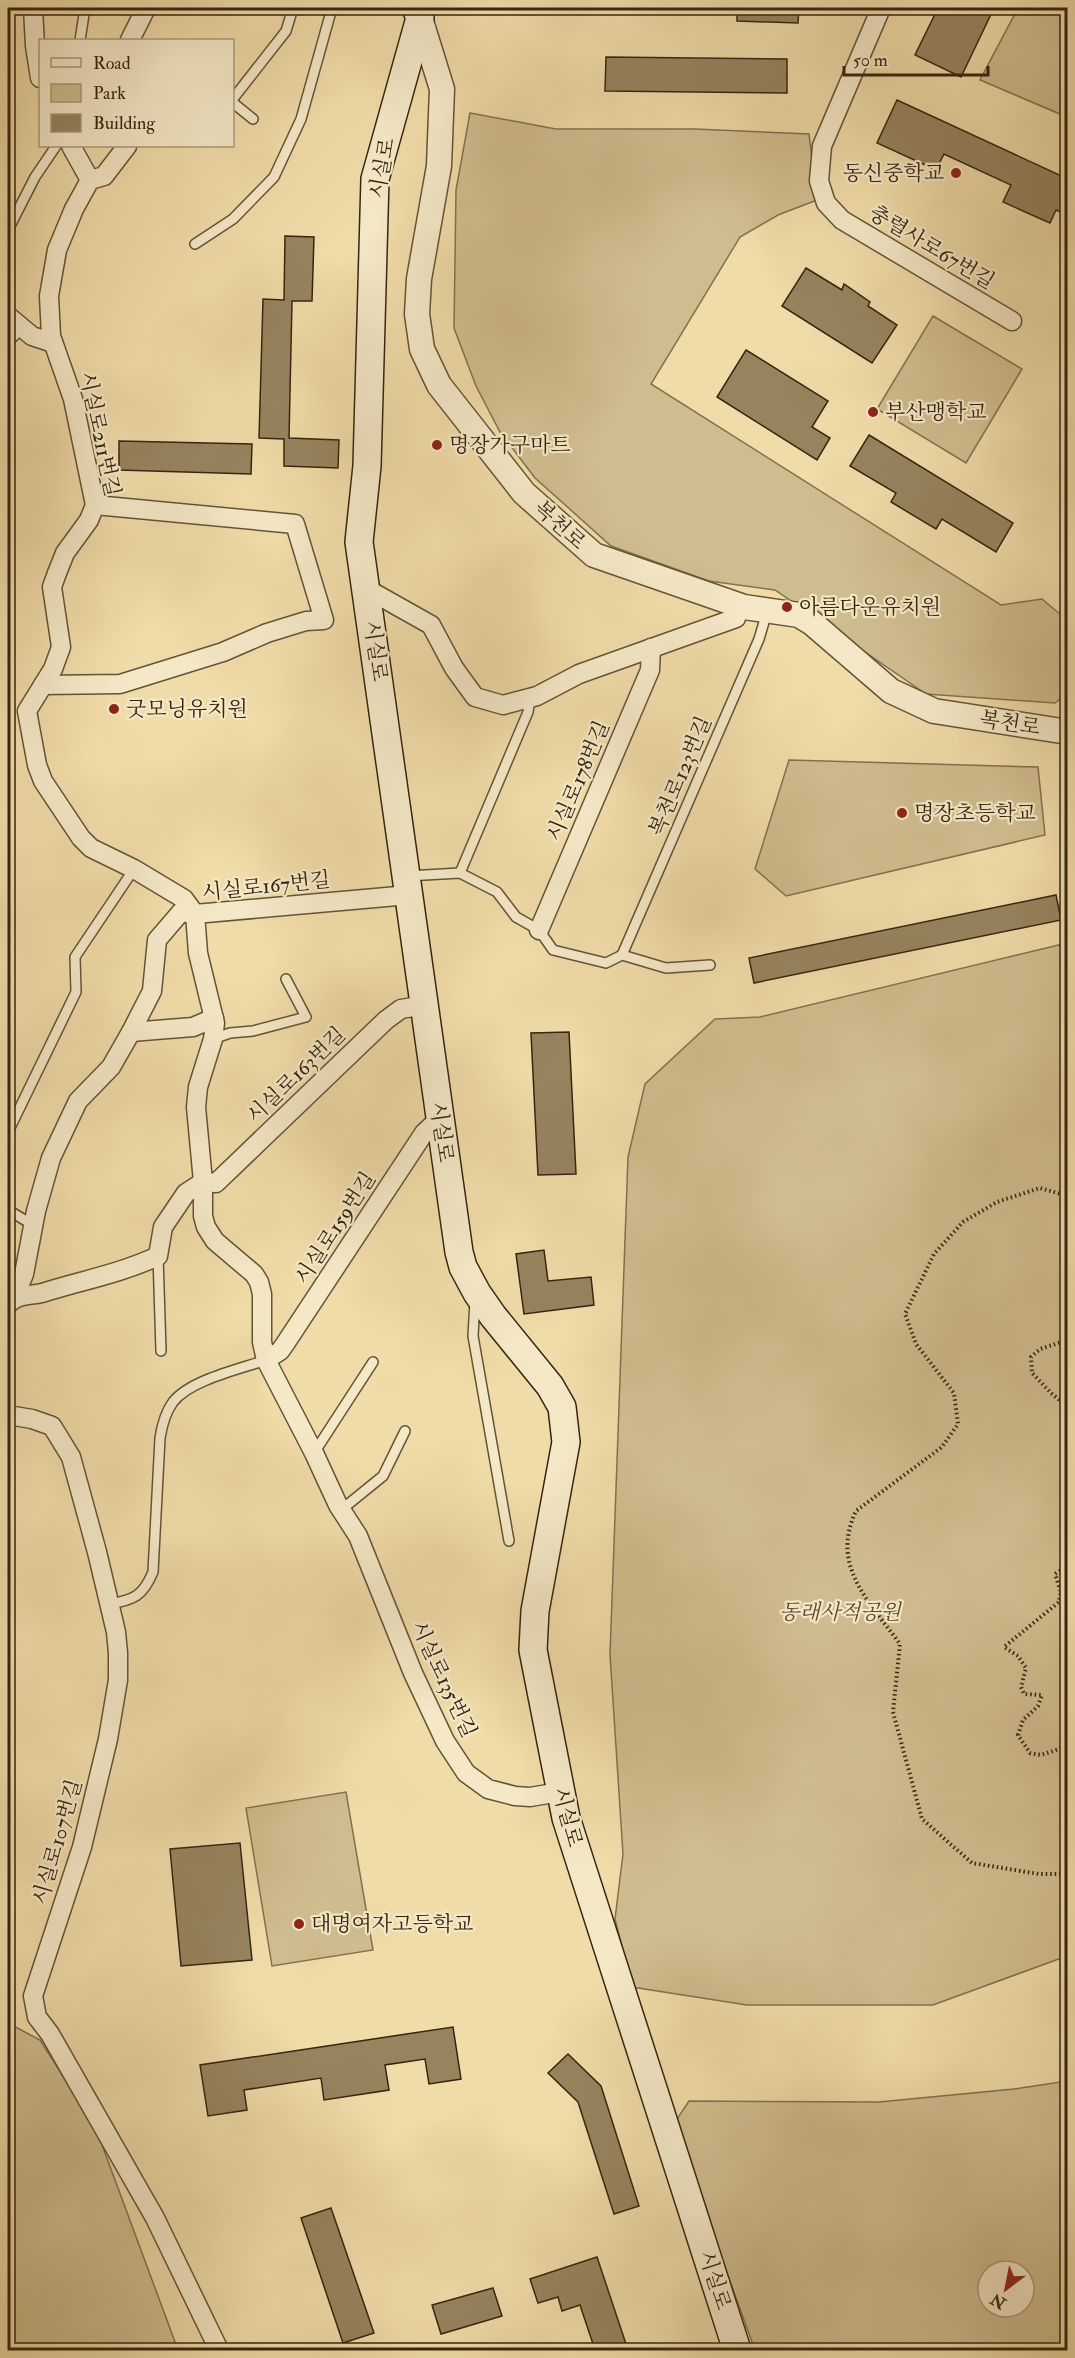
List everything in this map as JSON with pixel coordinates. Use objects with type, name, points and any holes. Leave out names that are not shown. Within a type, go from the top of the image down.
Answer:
[{"type":"main road","name":"시실로","points":[[418,13],[375,179],[367,465],[360,542],[459,1252],[463,1267],[477,1293],[550,1386],[562,1407],[566,1442],[533,1632],[534,1665],[570,1829],[737,2350]]},
{"type":"street","points":[[33,8],[39,68]]},
{"type":"street","points":[[130,39],[146,8]]},
{"type":"street","name":"충렬사로67번길","points":[[880,8],[822,146],[819,181],[826,203],[842,220],[1012,321]]},
{"type":"street","name":"복천로","points":[[418,13],[442,89],[439,166],[419,279],[417,314],[422,349],[439,386],[524,493],[594,555],[738,605],[799,615],[812,623],[891,691],[934,711],[1068,732]]},
{"type":"street","points":[[72,147],[90,180]]},
{"type":"street","name":"시실로211번길","points":[[126,147],[104,176],[90,180],[74,208],[57,250],[50,296],[51,336],[73,399],[95,505],[89,520],[64,553],[52,587],[61,647],[53,669],[27,711],[37,765],[43,782],[66,818],[91,848],[134,869],[184,899],[195,914]]},
{"type":"street","points":[[8,316],[32,336],[53,343]]},
{"type":"street","points":[[43,685],[120,684],[223,652],[267,633],[306,621],[324,620],[295,524],[95,505]]},
{"type":"street","points":[[367,590],[431,625],[454,668],[476,697],[503,705],[530,698],[579,674],[736,618],[738,605]]},
{"type":"street","name":"시실로178번길","points":[[539,930],[650,670],[651,648]]},
{"type":"street","name":"시실로167번길","points":[[203,1182],[196,1107],[198,1088],[213,1039],[214,1018],[198,953],[195,914],[408,886]]},
{"type":"street","points":[[11,1300],[24,1274],[33,1225],[51,1158],[78,1101],[111,1067],[152,991],[157,940],[181,912],[195,914]]},
{"type":"street","name":"시실로163번길","points":[[203,1182],[216,1183],[386,1020],[401,1009],[424,1005]]},
{"type":"street","points":[[131,1032],[193,1027],[214,1018]]},
{"type":"street","name":"시실로159번길","points":[[266,1360],[280,1351],[424,1133],[440,1118]]},
{"type":"street","points":[[11,1300],[141,1264],[158,1256],[163,1227],[186,1193],[203,1182]]},
{"type":"street","name":"시실로135번길","points":[[203,1182],[206,1227],[215,1240],[254,1274],[259,1282],[262,1294],[262,1342],[266,1360],[341,1510],[358,1536],[413,1673],[446,1741],[466,1773],[488,1789],[515,1796],[530,1797],[561,1792]]},
{"type":"street","name":"시실로107번길","points":[[8,1415],[32,1419],[52,1426],[71,1456],[116,1632],[118,1680],[108,1739],[82,1847],[33,1996],[37,2017],[50,2034],[155,2218],[219,2350]]},
{"type":"lane","points":[[80,39],[85,8]]},
{"type":"lane","points":[[234,98],[286,31],[293,8]]},
{"type":"lane","points":[[195,244],[233,219],[274,177],[301,119],[332,8]]},
{"type":"lane","points":[[234,103],[253,119]]},
{"type":"lane","points":[[8,230],[35,177],[55,147]]},
{"type":"lane","points":[[8,339],[11,339],[23,327]]},
{"type":"lane","name":"복천로123번길","points":[[622,955],[759,639],[767,611]]},
{"type":"lane","points":[[460,873],[528,712],[530,698]]},
{"type":"lane","points":[[8,1132],[76,992],[75,957],[134,869]]},
{"type":"lane","points":[[408,886],[460,873],[497,892],[516,918],[539,930],[553,950],[606,963],[622,955],[666,968],[710,965]]},
{"type":"lane","points":[[213,1039],[230,1033],[253,1031],[306,1017],[286,979]]},
{"type":"lane","points":[[8,1210],[33,1225]]},
{"type":"lane","points":[[158,1256],[161,1351]]},
{"type":"lane","points":[[477,1293],[473,1316],[473,1336],[509,1541]]},
{"type":"lane","points":[[109,1604],[134,1598],[149,1582],[153,1572],[160,1437],[164,1418],[171,1404],[191,1387],[266,1360]]},
{"type":"lane","points":[[314,1453],[373,1362]]},
{"type":"lane","points":[[341,1510],[382,1476],[405,1431]]},
{"type":"path","points":[[1068,1196],[1040,1188],[997,1202],[963,1222],[934,1254],[905,1314],[916,1344],[954,1394],[958,1424],[942,1447],[856,1511],[850,1526],[846,1554],[850,1570],[860,1588],[900,1644],[893,1712],[922,1819],[972,1863],[1039,1874],[1068,1874]]},
{"type":"path","points":[[1068,1340],[1040,1349],[1031,1357],[1032,1372],[1051,1394],[1063,1403],[1068,1416]]},
{"type":"path","points":[[1068,1566],[1055,1574],[1061,1592],[1059,1602],[1004,1647],[1018,1656],[1026,1668],[1021,1687],[1024,1694],[1042,1695],[1038,1706],[1023,1720],[1018,1735],[1030,1753],[1041,1755],[1068,1746]]},
{"type":"green space","points":[[1018,8],[1067,8],[1067,117],[980,80]]},
{"type":"green space","points":[[470,113],[556,129],[695,129],[809,134],[817,200],[778,215],[740,237],[651,384],[1001,605],[1042,599],[1067,620],[1067,693],[1055,703],[926,694],[775,590],[709,581],[611,546],[535,478],[500,432],[476,386],[454,328],[456,190]]},
{"type":"green space","points":[[933,316],[1022,369],[966,463],[877,409]]},
{"type":"green space","points":[[789,760],[1038,767],[1045,835],[786,896],[755,869]]},
{"type":"green space","name":"동래사적공원","points":[[1067,943],[1067,1956],[933,2005],[747,2005],[632,1987],[615,1919],[623,1854],[610,1655],[628,1157],[645,1084],[715,1019],[760,1017]]},
{"type":"green space","points":[[346,1792],[373,1950],[272,1966],[246,1808]]},
{"type":"green space","points":[[8,2023],[40,2040],[95,2126],[178,2350],[8,2350]]},
{"type":"green space","points":[[1067,2081],[1067,2350],[755,2350],[673,2125],[689,2101],[879,2102],[1014,2089]]},
{"type":"building","points":[[737,8],[799,8],[798,23],[737,21]]},
{"type":"building","points":[[938,8],[994,8],[961,77],[915,55]]},
{"type":"building","points":[[606,57],[787,59],[787,93],[605,91]]},
{"type":"building","points":[[897,100],[1068,179],[1068,215],[1056,210],[1050,223],[1003,202],[1011,185],[944,154],[936,170],[877,143]]},
{"type":"building","points":[[285,236],[314,237],[312,301],[292,301],[289,438],[339,440],[338,468],[284,466],[284,439],[259,438],[263,299],[284,300]]},
{"type":"building","points":[[806,268],[842,290],[844,284],[870,302],[868,306],[897,325],[872,363],[782,306]]},
{"type":"building","points":[[746,350],[828,401],[812,427],[830,438],[817,460],[717,397]]},
{"type":"building","points":[[869,435],[1013,523],[996,552],[942,519],[936,529],[891,502],[896,493],[850,466]]},
{"type":"building","points":[[119,441],[252,444],[251,474],[119,470]]},
{"type":"building","points":[[1056,895],[1061,920],[754,983],[749,958]]},
{"type":"building","points":[[569,1032],[576,1174],[538,1175],[531,1033]]},
{"type":"building","points":[[544,1250],[548,1281],[591,1277],[594,1305],[524,1314],[516,1254]]},
{"type":"building","points":[[240,1843],[252,1960],[181,1966],[170,1849]]},
{"type":"building","points":[[453,2027],[461,2079],[429,2084],[425,2059],[385,2065],[389,2090],[324,2100],[321,2078],[244,2090],[247,2110],[208,2116],[200,2065]]},
{"type":"building","points":[[568,2054],[601,2086],[639,2206],[614,2214],[578,2102],[548,2073]]},
{"type":"building","points":[[331,2208],[374,2333],[343,2343],[301,2218]]},
{"type":"building","points":[[597,2257],[628,2350],[595,2350],[580,2305],[562,2311],[558,2297],[538,2303],[530,2279]]},
{"type":"building","points":[[493,2288],[502,2316],[441,2334],[432,2305]]},
{"type":"place","name":"동신중학교","points":[[956,173]]},
{"type":"place","name":"부산맹학교","points":[[873,412]]},
{"type":"place","name":"명장가구마트","points":[[437,445]]},
{"type":"place","name":"아름다운유치원","points":[[787,607]]},
{"type":"place","name":"굿모닝유치원","points":[[114,709]]},
{"type":"place","name":"명장초등학교","points":[[902,813]]},
{"type":"place","name":"대명여자고등학교","points":[[299,1924]]}]
